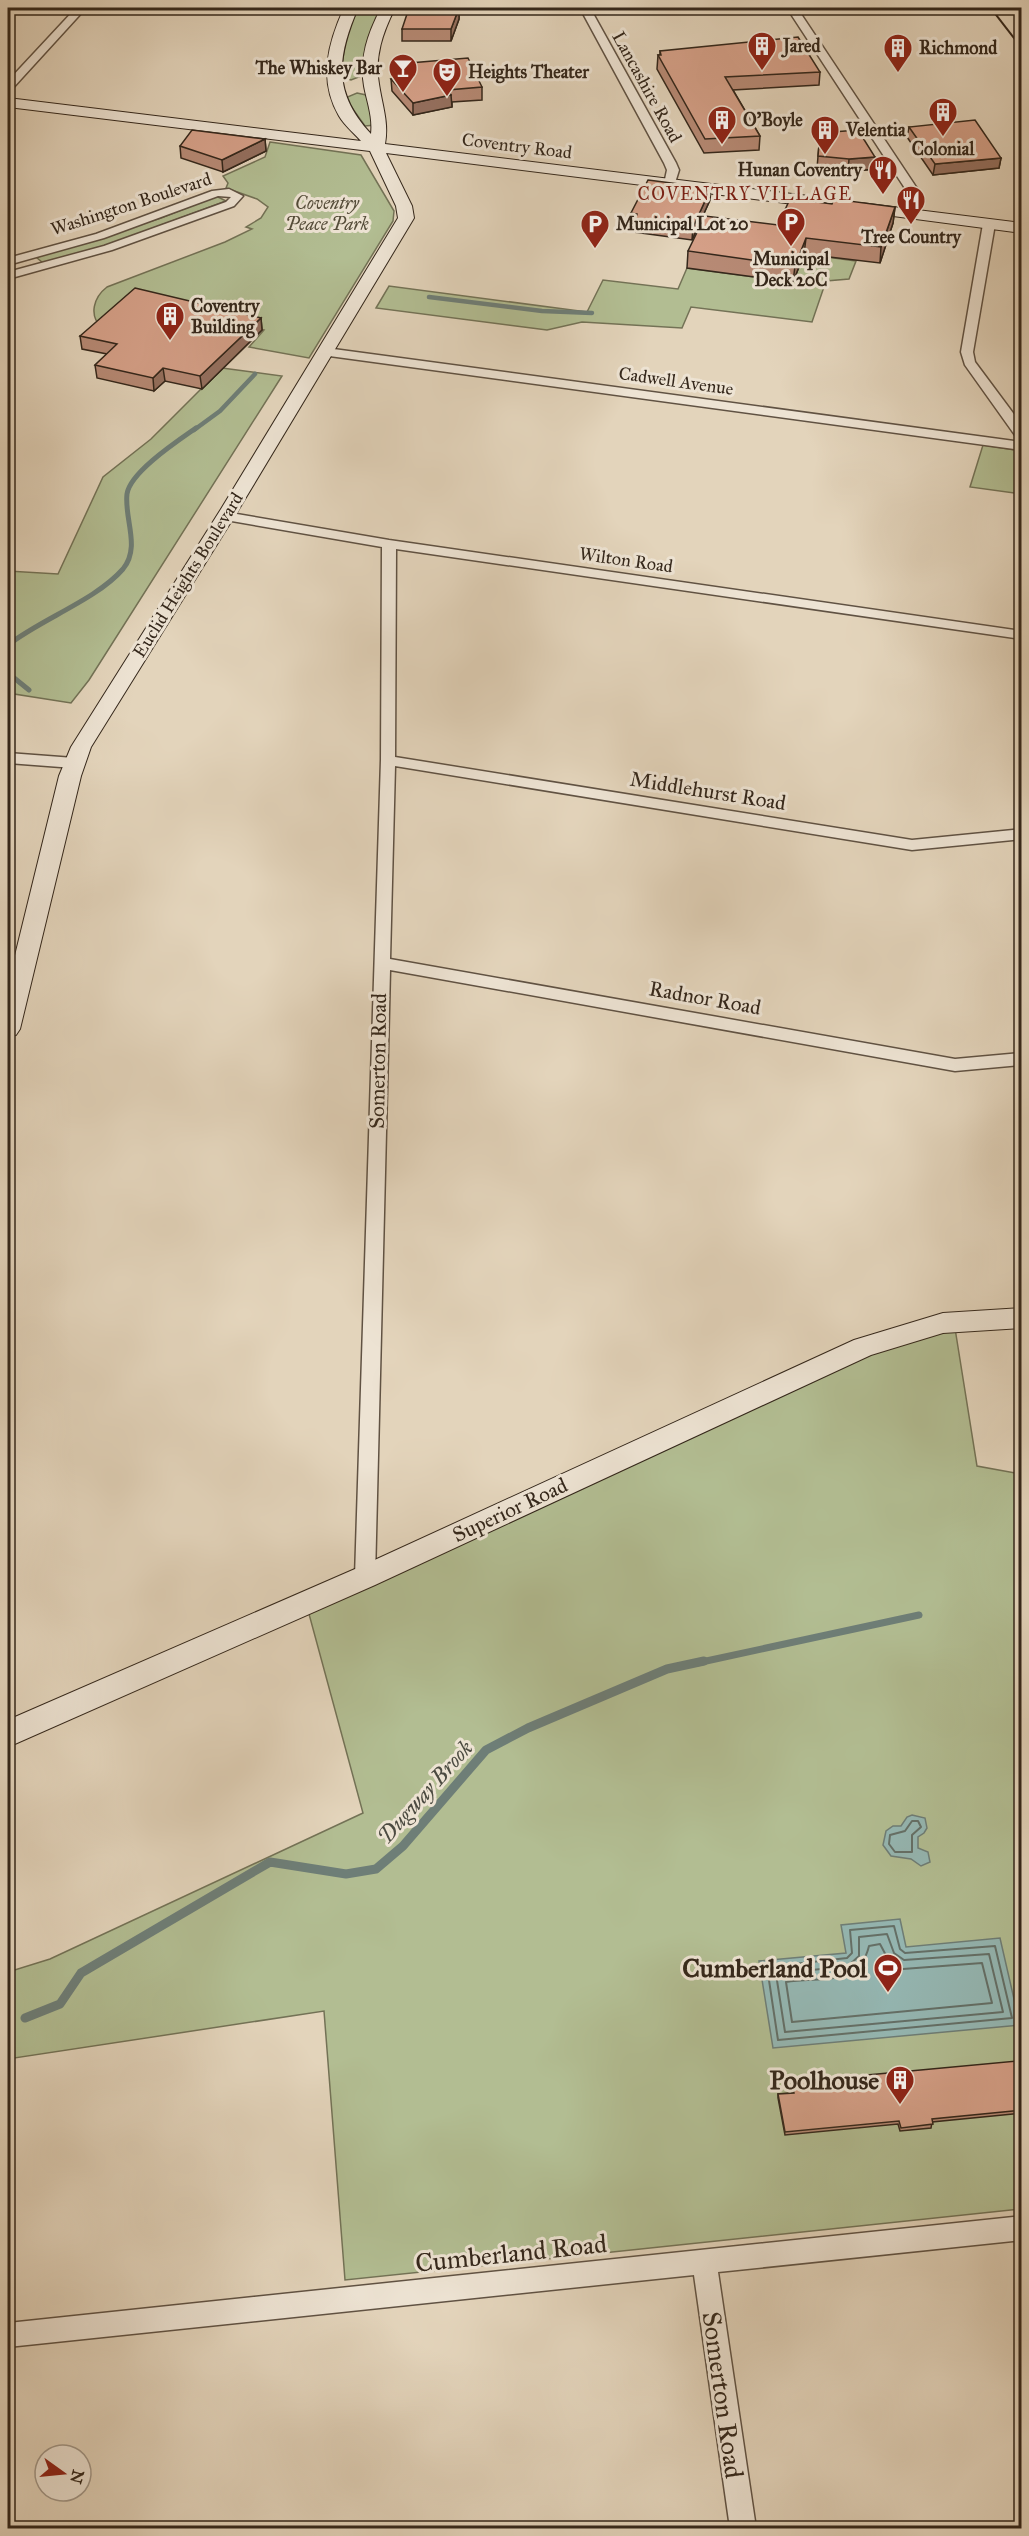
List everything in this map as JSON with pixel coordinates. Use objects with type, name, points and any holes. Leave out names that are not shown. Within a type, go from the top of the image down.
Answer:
[{"type":"main road","points":[[1000,8],[1022,36]]},
{"type":"street","points":[[8,87],[81,8]]},
{"type":"street","name":"Euclid Heights Boulevard","points":[[8,1029],[74,763],[81,747],[326,352],[405,218],[404,206],[376,148],[346,116],[334,86],[334,57],[339,35],[351,8]]},
{"type":"street","points":[[376,148],[381,119],[371,85],[370,65],[376,36],[388,8]]},
{"type":"street","name":"Lancashire Road","points":[[585,8],[670,162],[673,170],[670,184]]},
{"type":"street","points":[[792,8],[918,199],[914,215]]},
{"type":"street","name":"Coventry Road","points":[[8,102],[1022,228]]},
{"type":"street","name":"Washington Boulevard","points":[[8,261],[100,236],[216,193],[229,192],[237,196],[230,204],[128,241],[8,276]]},
{"type":"street","points":[[989,225],[967,352],[969,362],[1022,435]]},
{"type":"street","name":"Cadwell Avenue","points":[[326,352],[1022,446]]},
{"type":"street","name":"Wilton Road","points":[[225,516],[389,544],[1022,635]]},
{"type":"street","name":"Somerton Road","points":[[365,1577],[388,760],[389,544]]},
{"type":"street","points":[[8,758],[74,763]]},
{"type":"street","name":"Middlehurst Road","points":[[388,760],[912,845],[1022,834]]},
{"type":"street","name":"Radnor Road","points":[[381,963],[956,1065],[1022,1059]]},
{"type":"street","name":"Superior Road","points":[[8,1734],[365,1577],[862,1347],[943,1323],[1022,1318]]},
{"type":"street","name":"Cumberland Road","points":[[8,2335],[1022,2228]]},
{"type":"street","name":"Somerton Road","points":[[704,2261],[743,2529]]},
{"type":"green space","points":[[359,8],[382,8],[374,24],[364,75],[351,80],[341,77],[343,58],[348,33]]},
{"type":"green space","points":[[357,93],[366,95],[375,125],[365,126],[345,98]]},
{"type":"green space","name":"Coventry Peace Park","points":[[270,142],[361,155],[394,211],[393,221],[309,358],[249,347],[264,330],[137,300],[102,328],[95,318],[94,306],[102,291],[107,287],[225,242],[252,229],[246,227],[261,218],[268,207],[257,199],[226,188],[228,183],[223,176],[265,157]]},
{"type":"green space","points":[[216,196],[226,201],[108,245],[43,263],[36,257],[161,218]]},
{"type":"green space","points":[[804,254],[856,261],[849,279],[826,281],[812,322],[691,307],[682,328],[582,322],[547,330],[376,308],[389,286],[587,312],[603,280],[678,289],[687,268],[793,282]]},
{"type":"green space","points":[[222,368],[282,376],[89,680],[71,703],[8,693],[8,631],[11,625],[8,624],[8,571],[58,574],[103,477],[151,439]]},
{"type":"green space","points":[[983,445],[1021,451],[1021,494],[970,487]]},
{"type":"green space","points":[[954,1322],[977,1466],[1021,1474],[1021,2209],[345,2280],[324,2011],[8,2059],[8,1972],[50,1959],[363,1813],[306,1603],[863,1347]]},
{"type":"water","points":[[912,1815],[925,1818],[927,1828],[918,1837],[918,1848],[928,1852],[930,1862],[921,1866],[911,1859],[891,1856],[883,1845],[886,1831],[893,1826],[901,1826],[907,1817]]},
{"type":"water","name":"Cumberland Pool","points":[[900,1919],[906,1947],[1000,1938],[1020,2025],[773,2048],[759,1961],[846,1953],[841,1925]]},
{"type":"building","points":[[409,8],[459,8],[451,29],[402,29]]},
{"type":"building","points":[[798,37],[820,72],[725,77],[760,136],[705,139],[658,55],[661,55],[660,51]]},
{"type":"building","points":[[468,58],[482,87],[448,90],[451,95],[413,103],[391,79],[403,78],[398,64]]},
{"type":"building","points":[[975,120],[1001,158],[935,164],[909,127]]},
{"type":"building","points":[[192,130],[265,139],[222,160],[180,146]]},
{"type":"building","points":[[858,130],[875,157],[849,159],[818,156],[820,133]]},
{"type":"building","points":[[648,180],[711,188],[693,227],[635,220],[637,214],[631,213]]},
{"type":"building","points":[[801,196],[808,201],[832,204],[834,199],[895,207],[881,247],[806,238],[795,266],[688,251],[705,216],[778,225],[790,199]]},
{"type":"building","name":"Coventry Building","points":[[135,288],[261,318],[200,376],[163,368],[153,378],[95,365],[117,344],[80,336]]},
{"type":"building","name":"Poolhouse","points":[[1017,2061],[1022,2071],[1022,2110],[932,2119],[933,2124],[901,2128],[899,2121],[785,2132],[778,2094],[794,2093],[792,2082]]},
{"type":"waterway","points":[[429,297],[542,311],[592,313]]},
{"type":"waterway","points":[[194,430],[220,411],[255,374]]},
{"type":"waterway","points":[[8,645],[83,600],[112,580],[123,569],[131,552],[127,503],[130,485],[156,457],[196,428]]},
{"type":"waterway","points":[[8,673],[29,690]]},
{"type":"waterway","name":"Dugway Brook","points":[[697,1663],[919,1615]]},
{"type":"waterway","name":"Dugway Brook","points":[[25,2018],[60,2004],[81,1973],[270,1862],[346,1874],[376,1869],[403,1846],[486,1750],[528,1728],[667,1669],[704,1661]]},
{"type":"place","name":"Jared","points":[[762,72]]},
{"type":"place","name":"Richmond","points":[[898,74]]},
{"type":"place","name":"The Whiskey Bar","points":[[403,94]]},
{"type":"place","name":"Heights Theater","points":[[447,98]]},
{"type":"place","name":"Colonial","points":[[943,138]]},
{"type":"place","name":"O'Boyle","points":[[722,146]]},
{"type":"place","name":"Velentia","points":[[825,156]]},
{"type":"place","name":"Hunan Coventry","points":[[883,196]]},
{"type":"place","name":"Tree Country","points":[[911,226]]},
{"type":"place","name":"Municipal Deck 20C","points":[[791,248]]},
{"type":"place","name":"Municipal Lot 20","points":[[595,250]]},
{"type":"place","name":"Coventry Building","points":[[170,342]]},
{"type":"place","name":"Cumberland Pool","points":[[888,1994]]},
{"type":"place","name":"Poolhouse","points":[[900,2106]]},
{"type":"district","name":"COVENTRY VILLAGE","points":[[745,194]]}]
